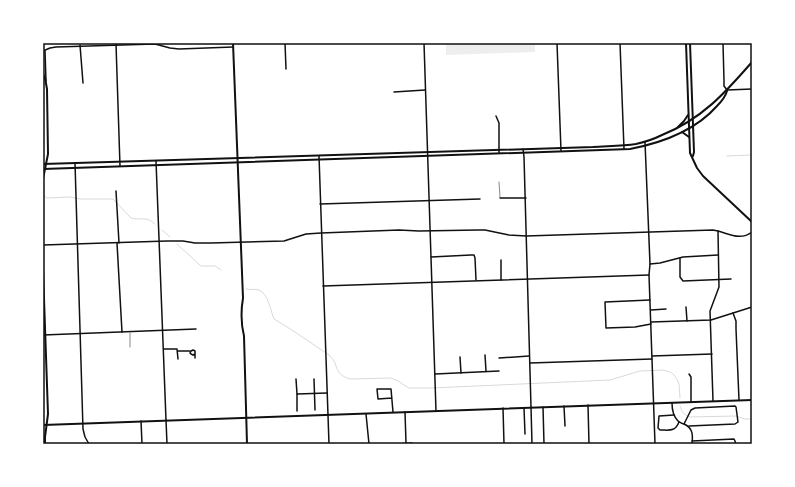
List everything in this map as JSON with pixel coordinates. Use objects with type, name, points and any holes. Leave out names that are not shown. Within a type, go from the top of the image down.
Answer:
[{"type":"main road","points":[[233,43],[247,444]]},
{"type":"main road","points":[[686,43],[690,153],[703,176],[752,222]]},
{"type":"main road","points":[[690,43],[694,152],[692,157]]},
{"type":"main road","points":[[686,51],[691,59]]},
{"type":"main road","points":[[686,59],[691,67]]},
{"type":"main road","points":[[43,164],[624,145],[644,142],[676,130],[693,120],[709,108],[752,62]]},
{"type":"main road","points":[[43,74],[47,89],[48,111],[48,154],[43,179]]},
{"type":"main road","points":[[44,169],[624,149],[645,146],[682,132],[693,126],[712,111],[726,96],[727,90]]},
{"type":"main road","points":[[692,111],[696,115],[700,115]]},
{"type":"main road","points":[[676,130],[688,114]]},
{"type":"main road","points":[[682,132],[689,136]]},
{"type":"main road","points":[[43,270],[44,334],[48,412],[45,444]]},
{"type":"main road","points":[[43,424],[752,400]]},
{"type":"street","points":[[285,43],[286,69]]},
{"type":"street","points":[[424,43],[436,411]]},
{"type":"street","points":[[557,43],[561,151]]},
{"type":"street","points":[[620,43],[624,149]]},
{"type":"street","points":[[723,43],[724,86],[727,90],[752,89]]},
{"type":"street","points":[[116,44],[120,166]]},
{"type":"street","points":[[47,89],[44,50],[56,47],[80,45],[155,44],[179,49],[233,47]]},
{"type":"street","points":[[80,45],[82,84]]},
{"type":"street","points":[[394,92],[426,90]]},
{"type":"street","points":[[43,111],[48,111]]},
{"type":"street","points":[[496,116],[499,123],[499,154]]},
{"type":"street","points":[[644,142],[649,232],[649,275],[655,444]]},
{"type":"street","points":[[523,149],[526,198],[532,444]]},
{"type":"street","points":[[319,156],[329,444]]},
{"type":"street","points":[[156,161],[167,444]]},
{"type":"street","points":[[75,163],[83,423],[84,432],[89,444]]},
{"type":"street","points":[[116,191],[122,332]]},
{"type":"street","points":[[500,198],[526,198]]},
{"type":"street","points":[[320,204],[480,199]]},
{"type":"street","points":[[43,245],[183,240],[211,243],[284,241],[306,234],[399,230],[485,230],[509,235],[526,236],[713,230],[736,236],[745,236],[752,232]]},
{"type":"street","points":[[714,401],[710,311],[719,287],[718,231]]},
{"type":"street","points":[[431,257],[474,255],[476,281]]},
{"type":"street","points":[[650,264],[688,256],[718,255]]},
{"type":"street","points":[[680,258],[680,277],[683,281],[731,279]]},
{"type":"street","points":[[501,260],[501,280]]},
{"type":"street","points":[[323,286],[649,275]]},
{"type":"street","points":[[650,300],[605,302],[606,328],[635,327],[651,323],[711,320],[752,307]]},
{"type":"street","points":[[686,307],[687,321]]},
{"type":"street","points":[[650,310],[666,309]]},
{"type":"street","points":[[734,313],[736,321],[740,400]]},
{"type":"street","points":[[44,334],[196,329]]},
{"type":"street","points":[[164,349],[176,349],[178,351],[194,350],[195,358]]},
{"type":"street","points":[[178,351],[178,359]]},
{"type":"street","points":[[652,356],[712,354]]},
{"type":"street","points":[[485,355],[486,372]]},
{"type":"street","points":[[499,358],[530,356]]},
{"type":"street","points":[[460,357],[461,373]]},
{"type":"street","points":[[530,363],[652,359]]},
{"type":"street","points":[[435,374],[499,372]]},
{"type":"street","points":[[689,374],[691,402]]},
{"type":"street","points":[[296,379],[297,410]]},
{"type":"street","points":[[314,379],[315,410]]},
{"type":"street","points":[[392,398],[378,399],[377,389],[392,389],[393,412]]},
{"type":"street","points":[[297,394],[327,393]]},
{"type":"street","points":[[672,402],[672,410],[674,415],[679,422],[684,424],[689,426],[735,424],[738,422],[736,407],[695,408],[691,410],[684,424]]},
{"type":"street","points":[[564,406],[565,426]]},
{"type":"street","points":[[588,406],[589,444]]},
{"type":"street","points":[[543,407],[544,444]]},
{"type":"street","points":[[503,408],[504,444]]},
{"type":"street","points":[[524,408],[525,434]]},
{"type":"street","points":[[405,412],[406,443]]},
{"type":"street","points":[[366,414],[369,444]]},
{"type":"street","points":[[674,415],[659,416],[658,428],[660,430],[674,429],[677,427],[679,422]]},
{"type":"street","points":[[141,421],[142,444]]},
{"type":"street","points":[[689,426],[693,434],[692,444]]},
{"type":"street","points":[[692,441],[734,439],[736,444]]},
{"type":"street","points":[[398,444],[412,443]]},
{"type":"lane","points":[[499,182],[500,198]]},
{"type":"lane","points":[[130,332],[130,347]]},
{"type":"shaded area","points":[[446,43],[535,43],[535,52],[446,55]]},
{"type":"waterway","points":[[727,156],[752,155]]},
{"type":"waterway","points":[[43,195],[47,198],[70,197],[80,199],[113,199],[131,218],[146,219],[155,224]]},
{"type":"waterway","points":[[162,230],[170,237]]},
{"type":"waterway","points":[[177,244],[201,266],[215,266],[221,270]]},
{"type":"waterway","points":[[246,289],[259,290],[262,292],[269,303],[274,319],[328,355],[333,359],[339,372],[350,379],[391,378],[409,388],[432,388],[610,380],[640,371],[663,370],[670,372],[677,379],[680,398]]},
{"type":"waterway","points":[[680,406],[684,413],[690,417],[736,416],[745,419],[752,419]]}]
